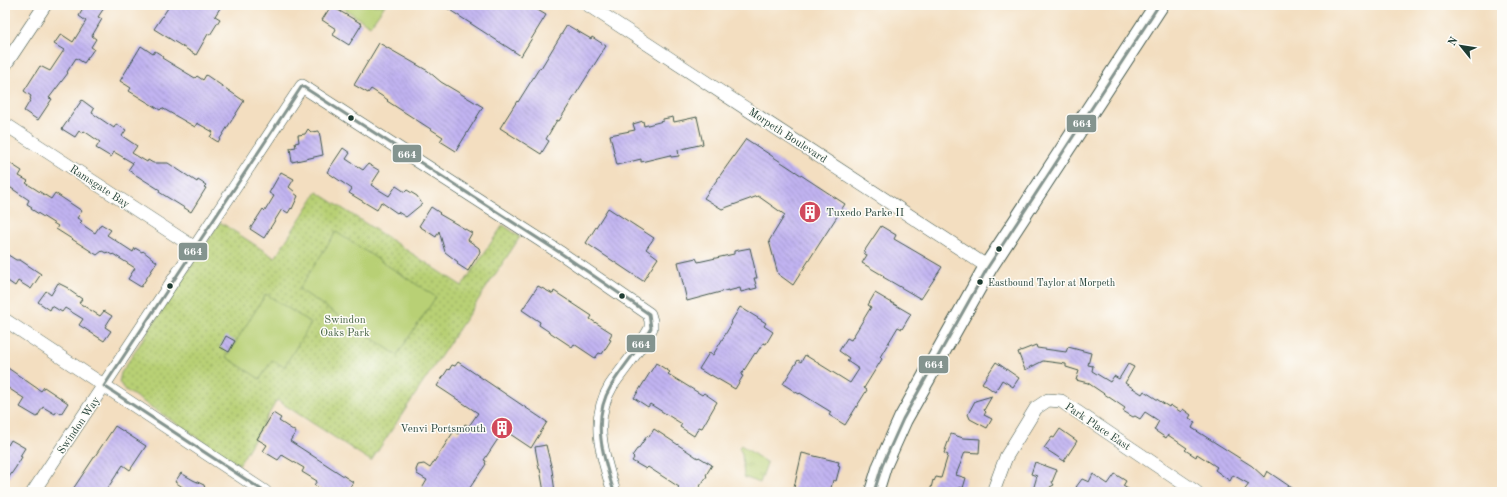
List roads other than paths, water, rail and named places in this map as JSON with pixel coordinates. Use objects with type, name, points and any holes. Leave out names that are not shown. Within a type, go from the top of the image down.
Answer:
[{"type":"street","points":[[5,65],[45,5]]},
{"type":"street","name":"Morpeth Boulevard","points":[[588,5],[988,267]]},
{"type":"street","points":[[874,492],[882,466],[903,419],[988,267],[1159,5]]},
{"type":"street","name":"Swindon Way","points":[[33,492],[302,86],[562,254],[649,314],[651,328],[611,387],[603,403],[600,416],[599,432],[601,450],[614,492]]},
{"type":"street","name":"Ramsgate Bay","points":[[5,124],[195,248]]},
{"type":"street","points":[[5,320],[256,490]]},
{"type":"street","name":"Park Place East","points":[[993,492],[1006,457],[1036,408],[1048,400],[1061,401],[1196,492]]},
{"type":"place","name":"Tuxedo Parke II","points":[[810,212]]},
{"type":"place","name":"Eastbound Taylor at Morpeth","points":[[980,282]]},
{"type":"place","name":"Venvi Portsmouth","points":[[502,428]]},
{"type":"park label","name":"Swindon Oaks Park","points":[[345,325]]}]
